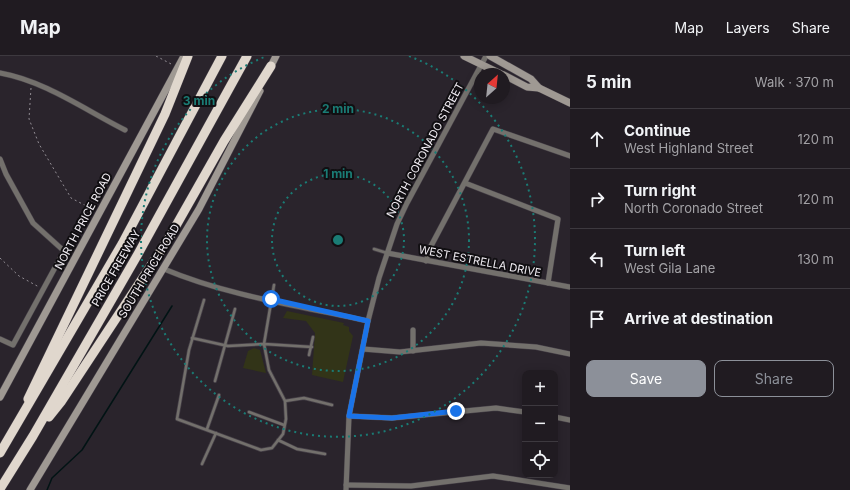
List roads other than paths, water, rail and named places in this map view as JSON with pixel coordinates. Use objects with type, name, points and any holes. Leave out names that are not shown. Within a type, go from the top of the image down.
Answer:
[{"type":"highway","points":[[16,428],[34,384],[162,120],[188,56]]},
{"type":"highway","name":"PRICE FREEWAY","points":[[0,453],[119,250],[222,56]]},
{"type":"highway","name":"PRICE FREEWAY","points":[[0,489],[33,436],[181,179],[247,56]]},
{"type":"highway","points":[[33,436],[61,402],[169,238],[224,141],[271,66]]},
{"type":"main road","name":"NORTH PRICE ROAD","points":[[0,397],[184,56]]},
{"type":"main road","name":"SOUTH PRICE ROAD","points":[[30,490],[164,269],[224,163],[276,56]]},
{"type":"main road","points":[[464,56],[489,68]]},
{"type":"main road","points":[[491,56],[531,79],[539,88]]},
{"type":"main road","points":[[510,78],[528,87],[539,88],[570,103]]},
{"type":"street","name":"NORTH CORONADO STREET","points":[[346,488],[349,416],[368,321],[387,253],[397,224],[407,202],[481,64],[491,56]]},
{"type":"street","points":[[0,73],[45,87],[125,130]]},
{"type":"street","points":[[426,261],[431,246],[493,129],[570,156]]},
{"type":"street","points":[[0,159],[6,174],[33,223],[64,251],[13,345],[0,339]]},
{"type":"street","points":[[464,183],[558,219],[548,283]]},
{"type":"street","name":"WEST ESTRELLA DRIVE","points":[[387,253],[570,287]]},
{"type":"street","points":[[164,269],[197,281],[368,321]]},
{"type":"street","points":[[413,330],[413,351]]},
{"type":"street","points":[[363,348],[382,352],[413,351],[481,344],[529,346],[570,354]]},
{"type":"street","points":[[349,416],[392,418],[496,408],[522,412]]},
{"type":"street","points":[[558,418],[570,420]]},
{"type":"street","points":[[346,488],[411,486],[492,476],[570,488]]},
{"type":"lane","points":[[374,249],[387,253]]},
{"type":"lane","points":[[204,300],[192,338],[177,419],[261,450],[272,448],[283,434],[284,425],[284,401],[269,370],[264,344],[274,285]]},
{"type":"lane","points":[[215,381],[235,310]]},
{"type":"lane","points":[[309,355],[313,337]]},
{"type":"lane","points":[[192,338],[226,345],[264,344],[312,347]]},
{"type":"lane","points":[[207,429],[219,395]]},
{"type":"lane","points":[[284,401],[304,398],[332,405]]},
{"type":"lane","points":[[249,412],[284,425]]},
{"type":"lane","points":[[202,464],[216,433]]},
{"type":"lane","points":[[278,440],[297,449],[325,454]]},
{"type":"waterway","points":[[47,490],[52,478],[82,450],[172,306]]}]
